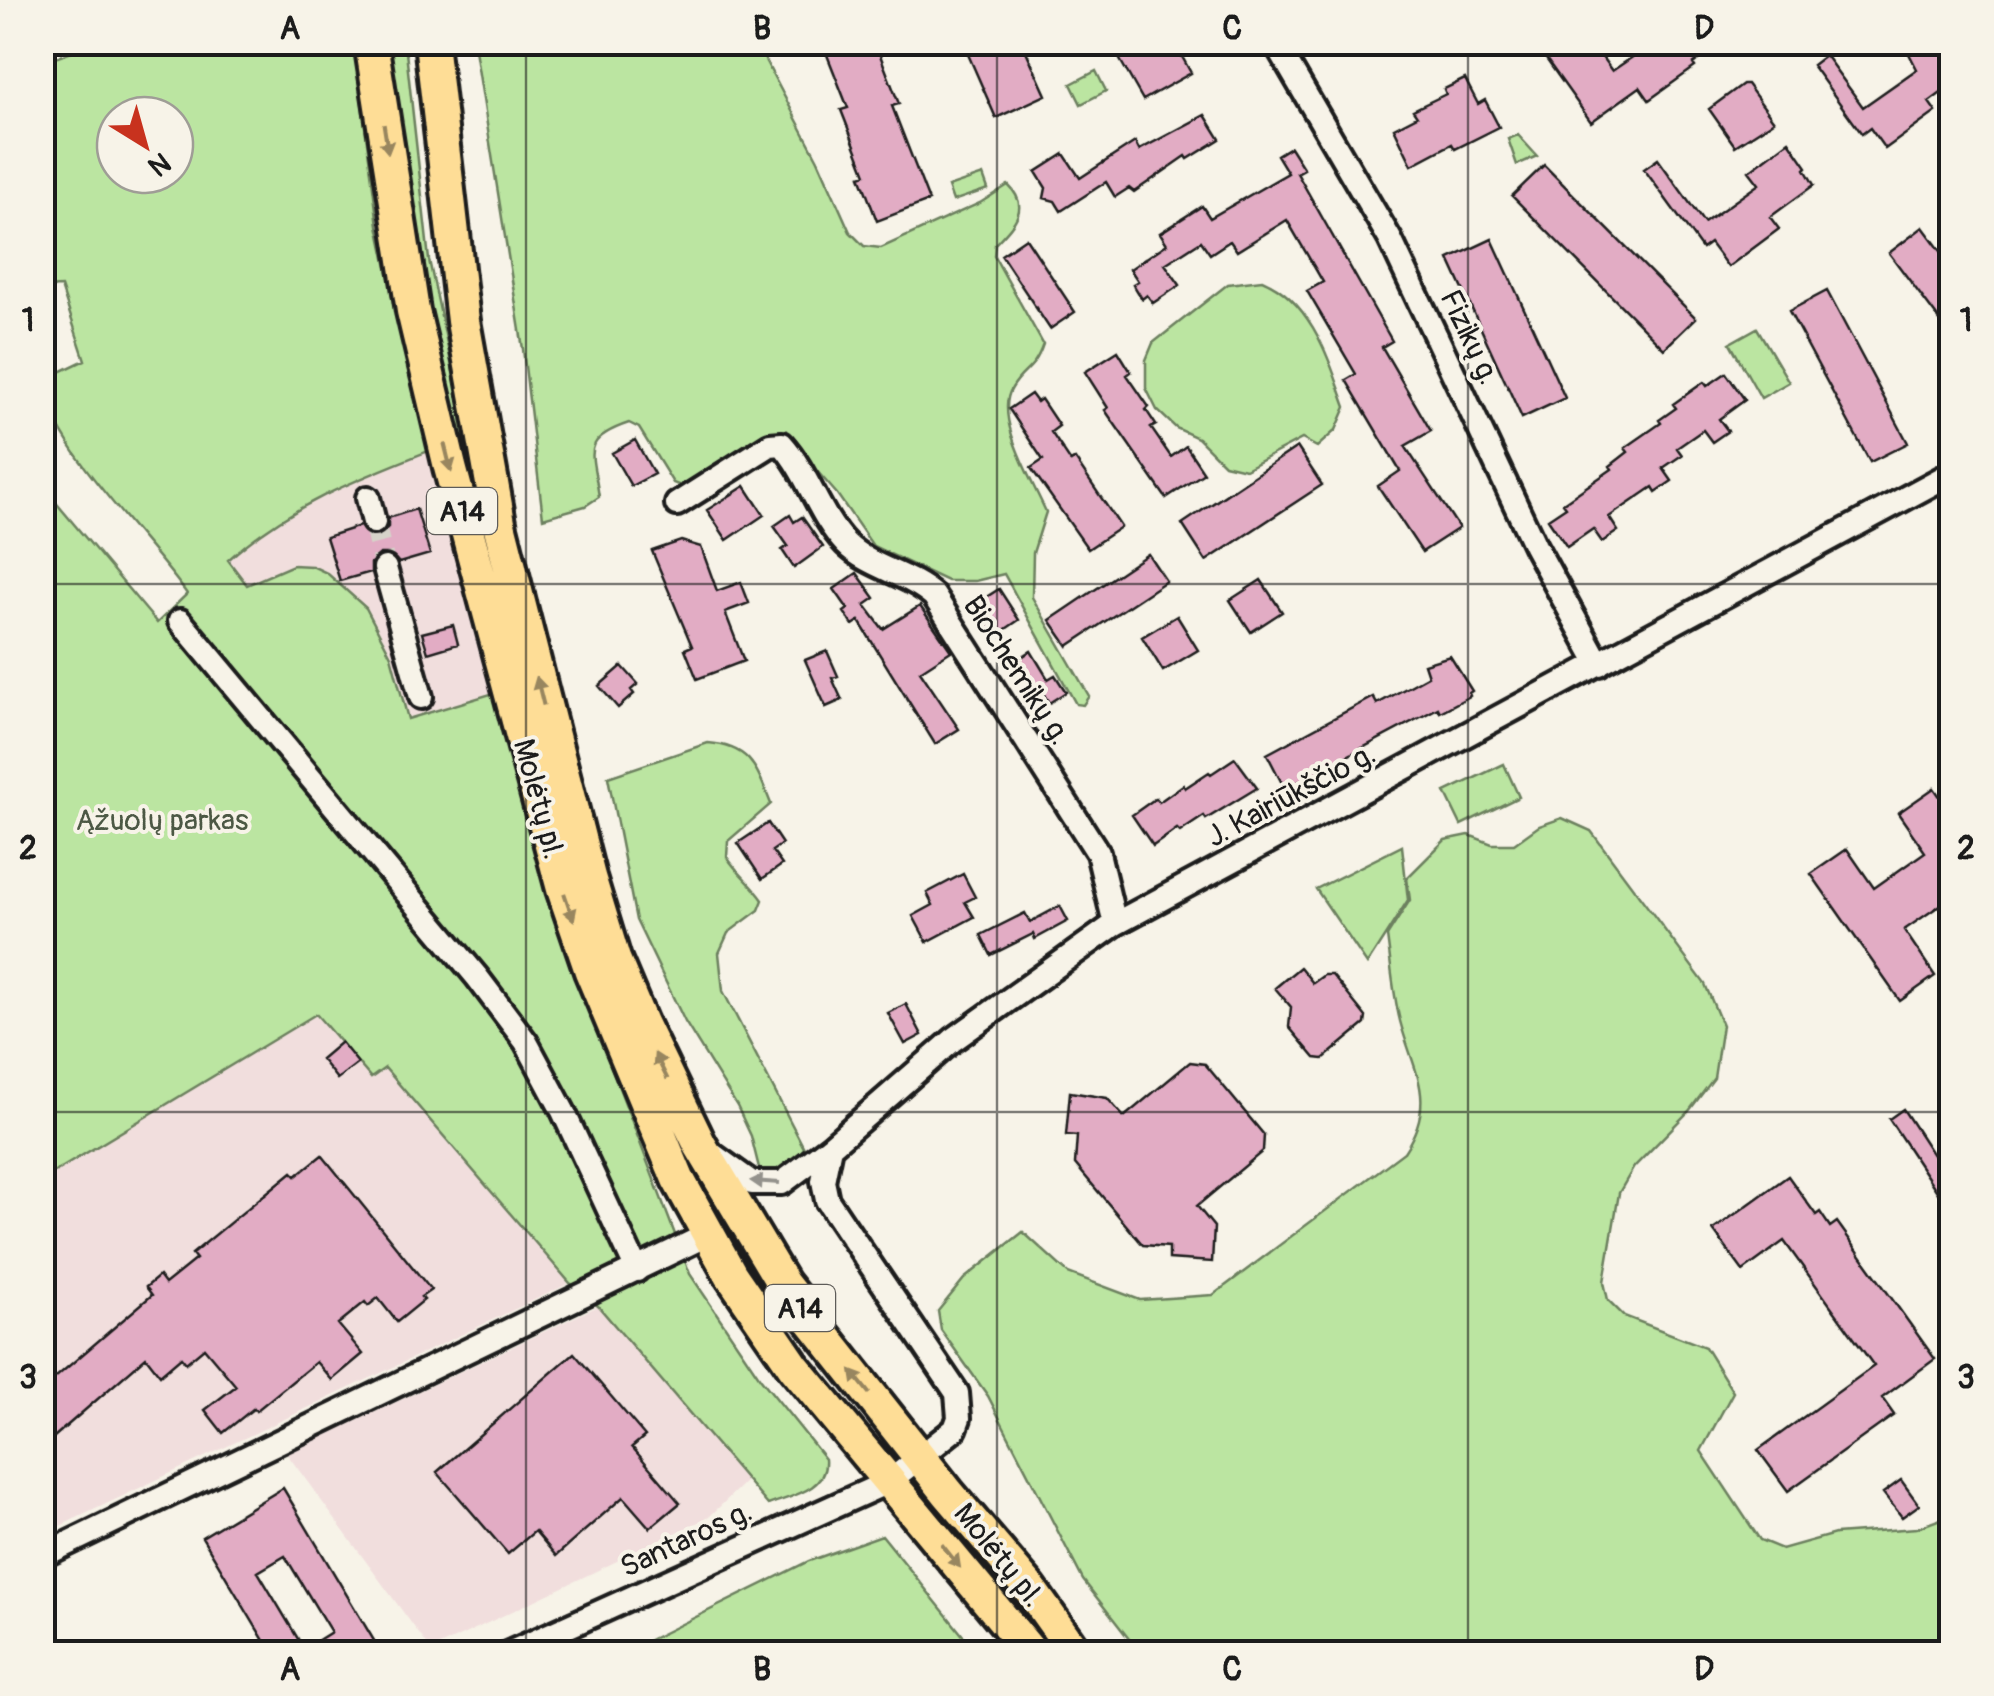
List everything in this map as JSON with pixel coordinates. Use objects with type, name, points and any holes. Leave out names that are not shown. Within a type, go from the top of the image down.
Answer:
[{"type":"highway","name":"Molėtų pl.","points":[[372,42],[414,311],[450,467],[563,889],[616,1034],[678,1179],[707,1235],[794,1367],[1032,1654]]},
{"type":"highway","name":"Molėtų pl.","points":[[432,42],[463,321],[509,565],[588,877],[614,959],[700,1145],[783,1284],[1030,1589],[1076,1654]]},
{"type":"street","name":"Fizikų g.","points":[[1275,42],[1390,238],[1535,546],[1598,664]]},
{"type":"street","name":"Biochemikų g.","points":[[677,504],[770,444],[782,444],[842,540],[857,553],[912,580],[934,596],[1098,852],[1115,924]]},
{"type":"street","name":"J. Kairiūkščio g.","points":[[700,1145],[752,1183],[782,1184],[952,1040],[1115,924],[1952,472]]},
{"type":"street","points":[[368,498],[374,522]]},
{"type":"street","points":[[386,568],[421,697]]},
{"type":"street","points":[[180,621],[466,963],[526,1042],[563,1111],[636,1270]]},
{"type":"street","points":[[830,1147],[823,1181],[827,1200],[957,1393],[960,1418],[955,1428],[890,1480]]},
{"type":"street","points":[[42,1556],[707,1235]]},
{"type":"street","name":"Santaros g.","points":[[507,1654],[890,1480]]},
{"type":"shaded area","points":[[431,450],[494,693],[408,719],[391,656],[366,608],[327,573],[312,566],[293,565],[247,585],[227,559],[331,489]]},
{"type":"shaded area","points":[[316,1014],[371,1078],[384,1067],[570,1283],[43,1534],[43,1179]]},
{"type":"shaded area","points":[[598,1306],[747,1480],[709,1517],[431,1650],[287,1454]]},
{"type":"green space","name":"Ąžuolų parkas","points":[[98,43],[354,43],[378,225],[431,450],[299,509],[228,560],[247,585],[293,565],[312,566],[327,573],[366,608],[391,656],[408,719],[494,693],[567,951],[690,1274],[760,1378],[825,1459],[821,1478],[814,1485],[768,1505],[598,1306],[570,1283],[385,1068],[371,1078],[316,1014],[43,1179],[42,486],[157,623],[187,594],[79,459],[48,403],[43,380],[85,360],[61,287],[43,288],[43,62]]},
{"type":"green space","points":[[385,43],[405,43],[429,260],[482,506],[468,472],[433,320]]},
{"type":"green space","points":[[474,43],[756,43],[818,160],[850,232],[864,246],[881,248],[980,203],[1008,185],[1019,201],[1019,209],[995,244],[994,256],[1043,344],[1007,400],[1017,450],[1046,512],[1033,553],[1032,597],[1089,696],[1083,705],[1076,704],[1004,574],[975,581],[947,581],[873,546],[837,494],[789,439],[688,489],[673,483],[639,428],[629,423],[602,435],[596,442],[593,458],[599,497],[585,506],[543,518],[523,349]]},
{"type":"green space","points":[[1096,71],[1106,91],[1081,104],[1071,84]]},
{"type":"green space","points":[[1518,135],[1537,156],[1517,165],[1508,139]]},
{"type":"green space","points":[[983,175],[988,189],[953,201],[948,187]]},
{"type":"green space","points":[[1262,280],[1294,302],[1306,317],[1325,352],[1346,407],[1336,430],[1317,447],[1302,439],[1245,469],[1224,464],[1198,438],[1176,428],[1157,410],[1146,388],[1146,360],[1153,343],[1228,284]]},
{"type":"green space","points":[[1757,328],[1789,382],[1761,398],[1730,343]]},
{"type":"green space","points":[[708,743],[743,754],[756,770],[771,804],[728,841],[727,857],[763,900],[759,910],[728,933],[719,953],[723,991],[804,1148],[785,1168],[774,1173],[760,1172],[751,1136],[737,1106],[685,1022],[636,920],[608,777]]},
{"type":"green space","points":[[1504,764],[1519,797],[1461,825],[1445,792]]},
{"type":"green space","points":[[1562,818],[1591,831],[1705,984],[1722,1025],[1714,1078],[1689,1111],[1634,1167],[1619,1193],[1604,1282],[1608,1300],[1624,1316],[1705,1347],[1733,1392],[1701,1451],[1760,1540],[1782,1549],[1835,1534],[1917,1528],[1951,1515],[1951,1653],[1140,1653],[1083,1580],[988,1396],[941,1330],[938,1311],[964,1279],[1023,1232],[1068,1273],[1140,1300],[1213,1295],[1404,1152],[1420,1117],[1420,1087],[1398,1010],[1387,936],[1410,900],[1407,878],[1445,840],[1469,835],[1492,844],[1514,844],[1539,826]]},
{"type":"green space","points":[[1402,846],[1408,900],[1367,964],[1316,889]]},
{"type":"green space","points":[[882,1535],[977,1653],[623,1653],[809,1561]]},
{"type":"building","points":[[822,42],[875,42],[899,104],[892,106],[929,201],[877,221],[860,176],[866,174],[841,110],[848,108]]},
{"type":"building","points":[[989,42],[1022,42],[1046,95],[996,118],[967,52]]},
{"type":"building","points":[[1118,42],[1174,42],[1191,73],[1143,100],[1119,58],[1125,54]]},
{"type":"building","points":[[1534,42],[1591,42],[1612,71],[1637,54],[1634,49],[1642,42],[1686,42],[1698,60],[1693,64],[1695,67],[1649,100],[1640,87],[1591,122]]},
{"type":"building","points":[[1903,42],[1952,42],[1952,85],[1929,102],[1936,112],[1885,149],[1870,128],[1862,134],[1812,65],[1825,55],[1863,107],[1917,69]]},
{"type":"building","points":[[1465,79],[1478,104],[1485,100],[1499,127],[1455,149],[1452,144],[1412,165],[1394,128],[1417,116],[1413,110],[1446,94],[1444,89]]},
{"type":"building","points":[[1747,84],[1774,121],[1735,146],[1709,109]]},
{"type":"building","points":[[1205,115],[1220,139],[1188,159],[1186,156],[1134,192],[1129,188],[1115,197],[1106,182],[1061,211],[1055,201],[1044,198],[1046,188],[1036,172],[1064,154],[1080,178],[1135,142],[1139,150]]},
{"type":"building","points":[[1789,141],[1814,185],[1770,217],[1779,229],[1728,267],[1710,243],[1702,249],[1644,169],[1658,159],[1704,223],[1759,184],[1749,171]]},
{"type":"building","points":[[1290,147],[1304,169],[1297,173],[1392,341],[1382,347],[1431,431],[1405,446],[1459,528],[1422,552],[1378,486],[1400,471],[1346,380],[1356,374],[1307,291],[1323,282],[1287,220],[1237,251],[1230,241],[1210,254],[1201,241],[1165,264],[1180,285],[1153,303],[1147,295],[1142,299],[1133,284],[1138,281],[1130,269],[1167,244],[1160,233],[1202,206],[1210,218],[1288,173],[1277,155]]},
{"type":"building","points":[[1544,165],[1696,318],[1664,349],[1512,196]]},
{"type":"building","points":[[1923,227],[1952,266],[1952,337],[1889,253]]},
{"type":"building","points":[[1026,238],[1075,312],[1050,329],[1001,255]]},
{"type":"building","points":[[1492,239],[1565,398],[1522,418],[1449,259]]},
{"type":"building","points":[[1827,291],[1908,443],[1870,462],[1789,311]]},
{"type":"building","points":[[1118,351],[1131,372],[1127,375],[1149,407],[1146,410],[1156,425],[1151,428],[1171,457],[1186,446],[1204,473],[1166,498],[1105,410],[1108,408],[1085,372]]},
{"type":"building","points":[[1726,373],[1745,400],[1719,419],[1728,431],[1712,442],[1703,430],[1677,448],[1682,455],[1663,468],[1672,481],[1656,492],[1653,487],[1609,517],[1618,531],[1602,542],[1593,529],[1567,547],[1548,519],[1566,507],[1563,503],[1612,469],[1610,466],[1628,452],[1625,448],[1676,408],[1673,404],[1704,382],[1707,386]]},
{"type":"building","points":[[1031,394],[1037,402],[1041,399],[1059,426],[1051,432],[1071,462],[1075,459],[1121,527],[1088,549],[1031,468],[1043,460],[1009,409]]},
{"type":"building","points":[[635,440],[654,474],[631,486],[612,453]]},
{"type":"building","points":[[1297,447],[1322,485],[1206,561],[1182,524]]},
{"type":"building","points":[[745,486],[764,515],[727,540],[707,510]]},
{"type":"building","points":[[416,509],[430,554],[399,563],[390,554],[380,554],[371,563],[371,572],[340,581],[326,537],[360,526],[369,536],[379,536],[388,527],[388,518]]},
{"type":"building","points":[[790,515],[794,522],[802,517],[823,547],[794,568],[782,550],[788,546],[774,526]]},
{"type":"building","points":[[681,541],[701,547],[717,591],[741,582],[749,603],[725,612],[744,661],[697,679],[685,649],[692,646],[652,551]]},
{"type":"building","points":[[1148,554],[1166,581],[1068,646],[1050,620]]},
{"type":"building","points":[[857,573],[875,598],[865,605],[883,629],[920,606],[951,651],[920,671],[959,729],[935,744],[859,621],[853,625],[844,612],[848,609],[834,589]]},
{"type":"building","points":[[1261,580],[1282,612],[1251,632],[1230,600]]},
{"type":"building","points":[[999,589],[1019,620],[994,637],[974,605]]},
{"type":"building","points":[[1177,616],[1198,650],[1163,671],[1142,637]]},
{"type":"building","points":[[453,625],[458,644],[428,653],[422,633]]},
{"type":"building","points":[[827,651],[838,676],[832,678],[842,700],[826,707],[805,660]]},
{"type":"building","points":[[1031,651],[1048,679],[1055,675],[1066,692],[1049,703],[1043,693],[1029,701],[1011,672],[1020,666],[1017,660]]},
{"type":"building","points":[[1450,656],[1472,691],[1470,696],[1440,712],[1438,708],[1285,789],[1267,754],[1373,697],[1377,704],[1428,676],[1424,664]]},
{"type":"building","points":[[622,666],[638,684],[631,690],[634,694],[618,708],[599,686]]},
{"type":"building","points":[[1235,758],[1257,788],[1206,819],[1204,816],[1180,832],[1177,829],[1153,846],[1132,815],[1156,798],[1159,802]]},
{"type":"building","points":[[1934,788],[1952,814],[1952,897],[1904,930],[1935,976],[1900,1001],[1811,874],[1847,849],[1874,888],[1925,852],[1898,813]]},
{"type":"building","points":[[768,823],[782,844],[772,851],[782,865],[762,879],[738,843]]},
{"type":"building","points":[[963,874],[975,897],[965,902],[974,917],[927,942],[913,916],[933,905],[927,893]]},
{"type":"building","points":[[1060,906],[1068,921],[1035,939],[1033,934],[991,955],[981,935],[1025,913],[1030,922]]},
{"type":"building","points":[[1300,967],[1313,983],[1324,975],[1332,975],[1366,1017],[1365,1024],[1323,1059],[1315,1058],[1289,1027],[1291,1007],[1275,988]]},
{"type":"building","points":[[906,1004],[922,1035],[905,1044],[888,1013]]},
{"type":"building","points":[[341,1042],[358,1063],[337,1079],[321,1059]]},
{"type":"building","points":[[1190,1062],[1205,1064],[1264,1135],[1263,1151],[1197,1206],[1214,1227],[1212,1262],[1169,1259],[1169,1247],[1143,1245],[1075,1164],[1077,1136],[1066,1135],[1070,1092],[1107,1098],[1124,1117]]},
{"type":"building","points":[[1903,1109],[1952,1184],[1952,1214],[1889,1119]]},
{"type":"building","points":[[322,1155],[431,1290],[421,1297],[424,1300],[397,1322],[378,1298],[368,1306],[365,1302],[338,1324],[363,1354],[332,1380],[316,1362],[223,1433],[205,1410],[236,1386],[204,1348],[186,1363],[181,1357],[160,1375],[146,1357],[54,1437],[42,1419],[42,1389],[152,1295],[146,1287],[159,1276],[165,1284],[196,1259],[192,1254],[292,1172],[296,1176]]},
{"type":"building","points":[[1788,1176],[1816,1215],[1820,1212],[1830,1227],[1837,1222],[1935,1359],[1882,1398],[1894,1415],[1788,1491],[1758,1450],[1874,1366],[1784,1241],[1743,1271],[1713,1230]]},
{"type":"building","points":[[574,1353],[645,1436],[632,1447],[680,1503],[650,1528],[623,1497],[556,1556],[535,1531],[508,1554],[437,1472]]},
{"type":"building","points":[[1901,1480],[1919,1505],[1902,1517],[1883,1493]]},
{"type":"building","points":[[283,1488],[382,1654],[272,1654],[202,1537]],"holes":[[[285,1556],[331,1632],[304,1649],[258,1572]]]},
{"type":"tunnel","points":[[374,522],[385,568]]}]
